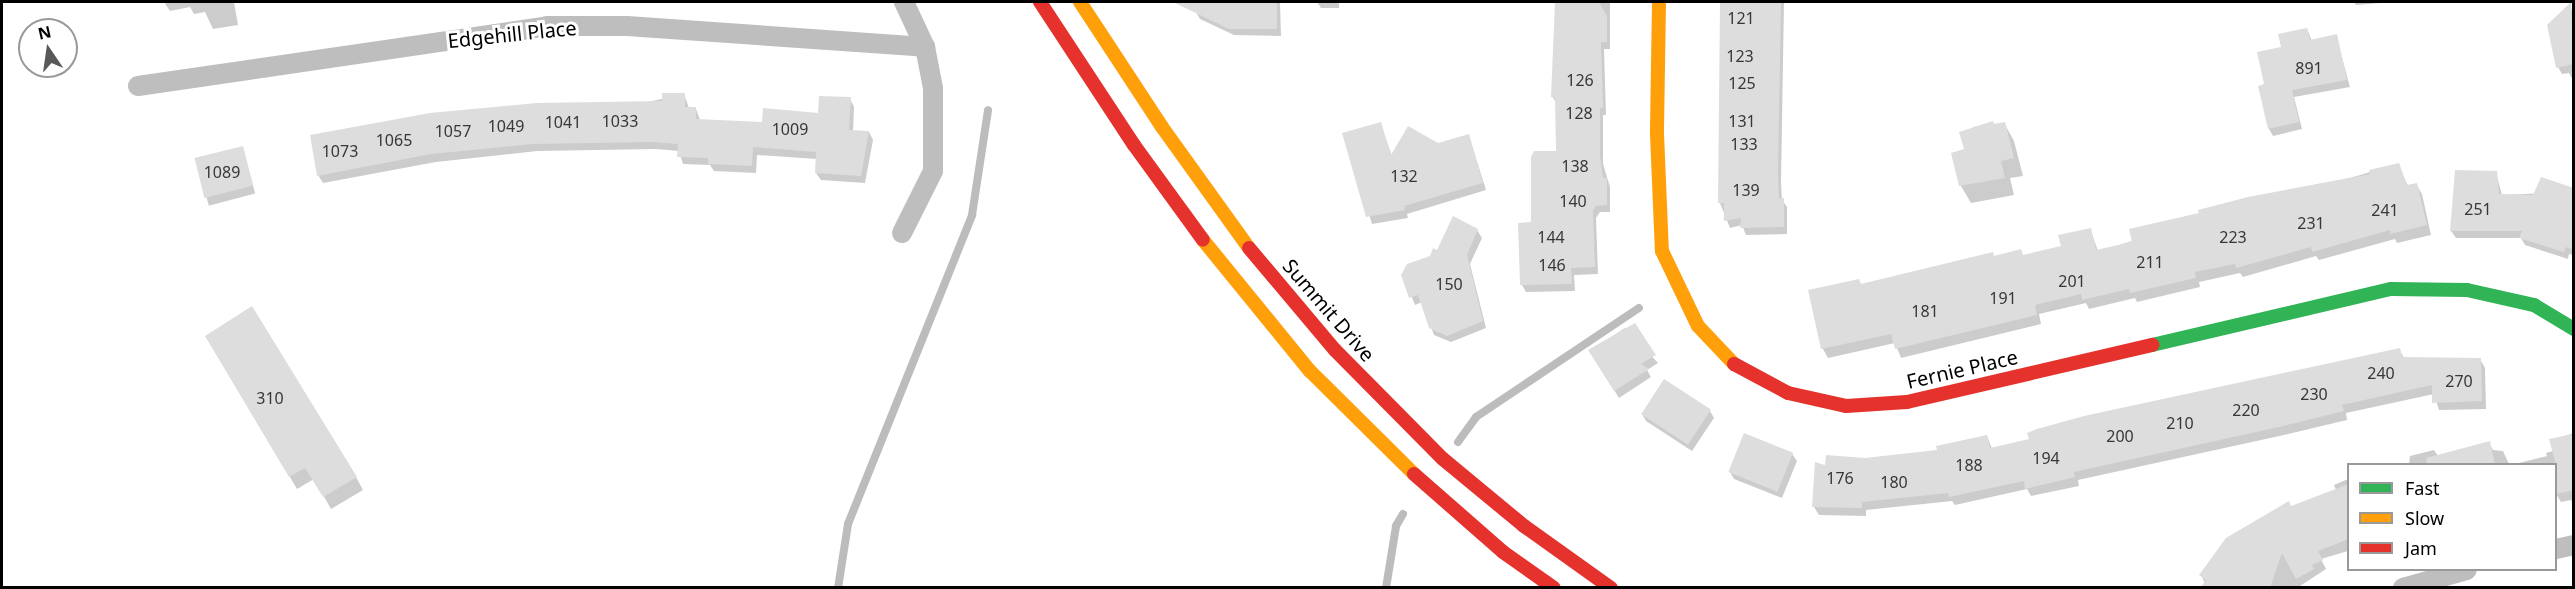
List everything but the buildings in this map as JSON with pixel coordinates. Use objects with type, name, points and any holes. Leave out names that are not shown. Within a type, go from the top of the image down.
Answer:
[{"type":"main road","points":[[1040,2],[1134,145],[1215,256],[1310,371],[1421,481],[1503,552],[1554,588]]},
{"type":"main road","name":"Summit Drive","points":[[1080,2],[1162,128],[1241,238],[1335,350],[1443,459],[1524,526],[1611,588]]},
{"type":"main road","name":"Fernie Place","points":[[1659,2],[1657,134],[1662,250],[1698,326],[1733,363],[1788,393],[1846,406],[1907,402],[2391,289],[2467,290],[2534,305],[2574,329]]},
{"type":"street","points":[[902,233],[933,171],[933,88],[925,46],[904,2]]},
{"type":"street","name":"Edgehill Place","points":[[138,86],[547,26],[627,26],[925,46]]},
{"type":"street","points":[[2557,549],[2574,545]]},
{"type":"street","points":[[2403,588],[2463,571]]},
{"type":"waterway","points":[[838,588],[848,524],[972,215],[988,110]]},
{"type":"waterway","points":[[1458,442],[1476,417],[1639,308]]},
{"type":"waterway","points":[[1386,588],[1396,526],[1403,514]]},
{"type":"traffic: fast","points":[[2152,345],[2391,289],[2467,290],[2534,305],[2574,329]]},
{"type":"traffic: slow","points":[[1080,2],[1162,127],[1249,248]]},
{"type":"traffic: slow","points":[[1659,2],[1657,134],[1662,251],[1698,326],[1734,364]]},
{"type":"traffic: slow","points":[[1203,240],[1310,371],[1414,474]]},
{"type":"traffic: jam","points":[[1040,2],[1134,145],[1203,240]]},
{"type":"traffic: jam","points":[[1249,248],[1335,350],[1443,459],[1524,526],[1611,588]]},
{"type":"traffic: jam","points":[[1734,364],[1788,393],[1846,406],[1907,402],[2152,345]]},
{"type":"traffic: jam","points":[[1414,474],[1503,552],[1554,588]]}]
